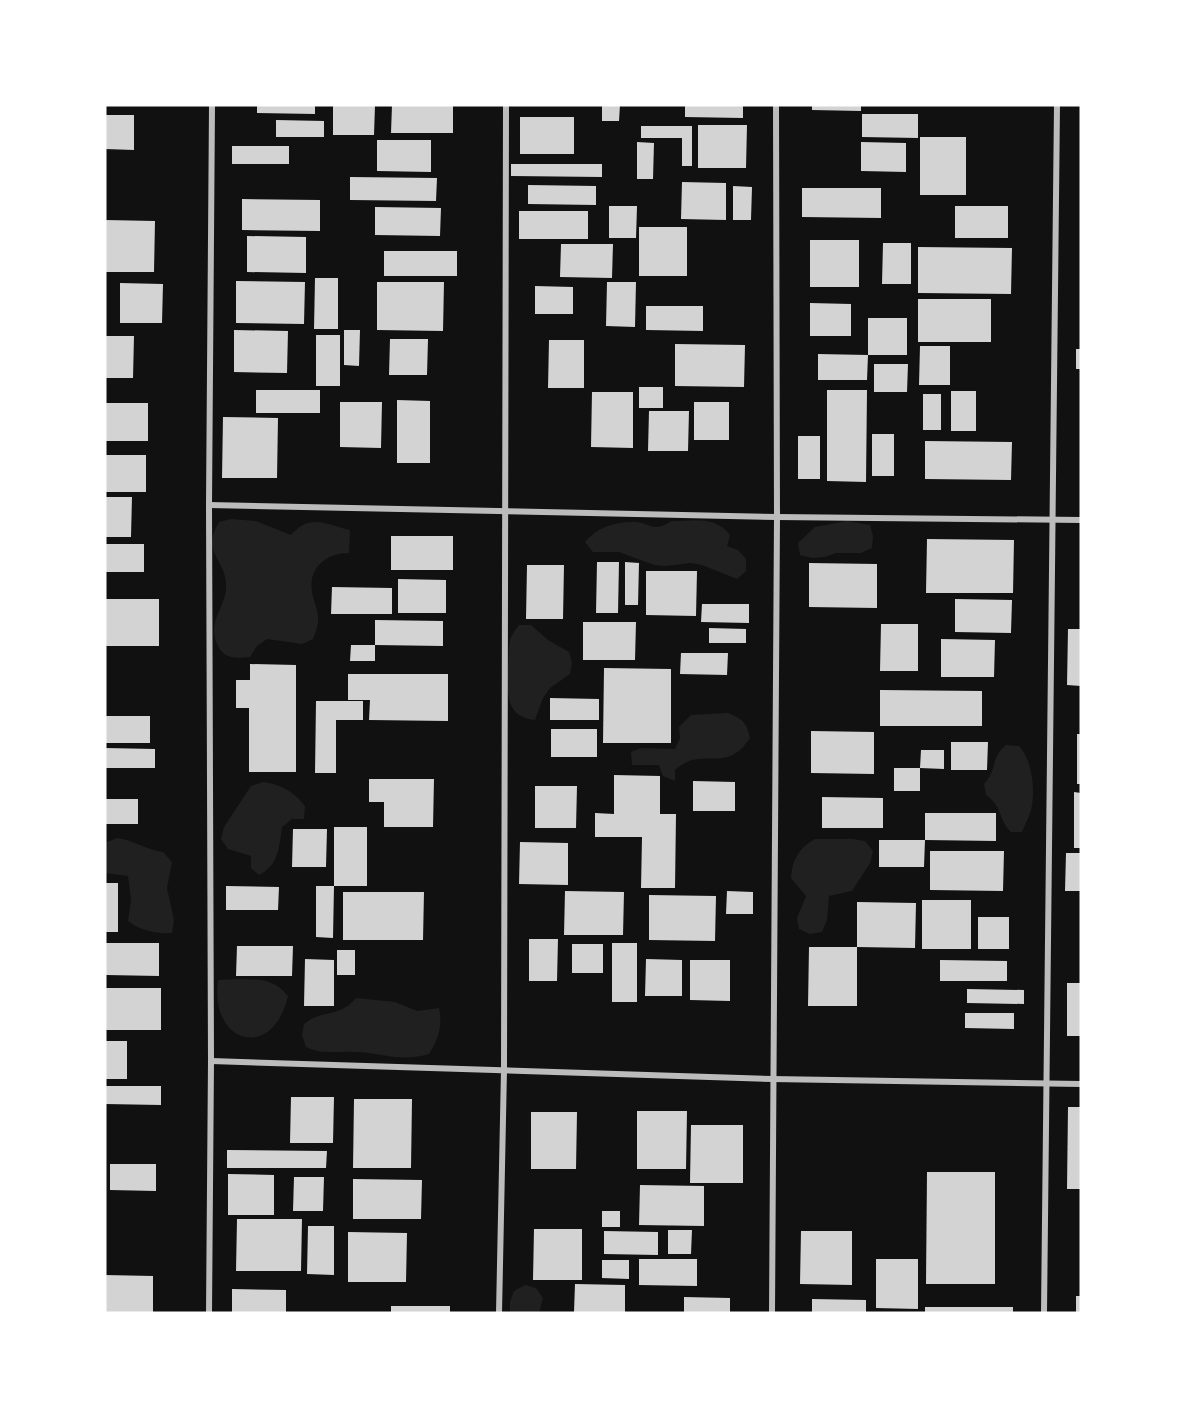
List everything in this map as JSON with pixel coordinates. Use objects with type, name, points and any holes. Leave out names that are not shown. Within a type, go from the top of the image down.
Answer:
[{"type":"street","points":[[209,1313],[211,1061],[208,505],[212,105]]},
{"type":"street","points":[[499,1313],[504,1070],[506,105]]},
{"type":"street","points":[[772,1313],[777,517],[776,105]]},
{"type":"street","points":[[1044,1313],[1057,105]]},
{"type":"street","points":[[208,505],[777,517],[1081,520]]},
{"type":"street","points":[[211,1061],[772,1079],[1081,1084]]},
{"type":"shaded area","points":[[231,519],[256,521],[291,535],[298,528],[311,522],[325,523],[350,530],[349,553],[326,559],[316,569],[313,576],[312,592],[318,618],[313,639],[302,644],[267,639],[257,646],[250,657],[232,657],[221,651],[214,629],[224,600],[226,584],[225,575],[215,555],[212,541],[219,522]]},
{"type":"shaded area","points":[[704,520],[718,524],[730,535],[727,546],[738,550],[746,559],[746,571],[737,579],[702,565],[690,563],[654,565],[619,552],[593,552],[585,542],[595,532],[614,524],[636,522],[656,527],[672,521]]},
{"type":"shaded area","points":[[847,521],[870,525],[873,536],[872,548],[861,553],[836,553],[825,557],[812,558],[800,555],[798,543],[815,527]]},
{"type":"shaded area","points":[[519,625],[531,625],[548,640],[569,652],[572,663],[570,674],[550,688],[543,698],[535,720],[518,714],[513,708],[508,693],[509,643]]},
{"type":"shaded area","points":[[728,713],[743,722],[750,738],[741,749],[732,755],[723,758],[695,759],[685,763],[675,770],[675,781],[663,776],[659,765],[632,765],[631,752],[641,748],[675,749],[680,738],[679,727],[691,715]]},
{"type":"shaded area","points":[[1006,745],[1019,746],[1027,759],[1032,776],[1032,802],[1022,832],[1011,832],[995,804],[986,795],[984,784],[998,754]]},
{"type":"shaded area","points":[[263,782],[287,790],[305,806],[304,819],[292,819],[282,827],[277,855],[271,866],[259,875],[251,868],[251,856],[228,849],[221,839],[224,827],[251,786]]},
{"type":"shaded area","points":[[117,838],[163,852],[172,862],[167,888],[174,920],[172,933],[148,931],[128,921],[131,899],[128,876],[105,873],[105,843]]},
{"type":"shaded area","points":[[815,839],[865,841],[873,851],[870,863],[852,891],[829,896],[827,920],[822,932],[810,934],[799,929],[797,918],[806,896],[791,878],[797,855]]},
{"type":"shaded area","points":[[239,979],[272,983],[288,996],[280,1017],[269,1030],[257,1037],[244,1037],[232,1031],[223,1019],[218,1002],[218,980]]},
{"type":"shaded area","points":[[356,998],[395,1002],[417,1011],[439,1008],[439,1032],[429,1054],[399,1057],[363,1052],[324,1052],[306,1047],[302,1035],[304,1024],[317,1016],[344,1008]]},
{"type":"shaded area","points":[[525,1285],[536,1288],[543,1298],[539,1313],[510,1313],[510,1302],[514,1291]]},
{"type":"building","points":[[257,105],[315,105],[315,114],[257,113]]},
{"type":"building","points":[[333,105],[375,105],[374,135],[333,135]]},
{"type":"building","points":[[392,105],[453,105],[453,133],[391,133]]},
{"type":"building","points":[[602,105],[620,105],[619,121],[602,121]]},
{"type":"building","points":[[685,105],[743,105],[743,118],[685,117]]},
{"type":"building","points":[[812,105],[861,105],[861,111],[812,110]]},
{"type":"building","points":[[862,114],[918,114],[918,138],[862,137]]},
{"type":"building","points":[[105,115],[134,115],[134,150],[105,149]]},
{"type":"building","points":[[520,117],[574,117],[574,154],[520,154]]},
{"type":"building","points":[[276,120],[324,121],[324,137],[276,137]]},
{"type":"building","points":[[698,125],[747,125],[746,168],[698,168]]},
{"type":"building","points":[[641,126],[692,126],[692,166],[682,166],[682,138],[641,138]]},
{"type":"building","points":[[920,137],[966,137],[966,195],[920,195]]},
{"type":"building","points":[[377,140],[431,140],[431,172],[377,171]]},
{"type":"building","points":[[637,142],[654,143],[653,179],[637,179]]},
{"type":"building","points":[[861,142],[906,143],[906,172],[861,171]]},
{"type":"building","points":[[232,146],[289,146],[289,164],[232,164]]},
{"type":"building","points":[[511,164],[602,164],[602,177],[511,176]]},
{"type":"building","points":[[350,177],[437,178],[436,201],[350,200]]},
{"type":"building","points":[[682,182],[726,183],[726,220],[681,219]]},
{"type":"building","points":[[528,185],[596,186],[596,205],[528,204]]},
{"type":"building","points":[[733,186],[752,187],[751,220],[733,220]]},
{"type":"building","points":[[802,188],[881,188],[881,218],[802,217]]},
{"type":"building","points":[[242,199],[320,200],[320,231],[242,230]]},
{"type":"building","points":[[609,206],[637,206],[636,238],[609,238]]},
{"type":"building","points":[[955,206],[1008,206],[1008,238],[955,238]]},
{"type":"building","points":[[375,207],[441,208],[440,236],[375,235]]},
{"type":"building","points":[[519,211],[588,211],[588,239],[519,239]]},
{"type":"building","points":[[105,220],[155,221],[154,272],[105,272]]},
{"type":"building","points":[[639,227],[687,227],[687,276],[639,276]]},
{"type":"building","points":[[247,236],[306,237],[306,273],[247,272]]},
{"type":"building","points":[[810,240],[859,240],[859,287],[810,287]]},
{"type":"building","points":[[883,243],[911,243],[911,284],[882,284]]},
{"type":"building","points":[[561,244],[613,244],[612,278],[560,277]]},
{"type":"building","points":[[918,247],[1012,248],[1011,294],[918,293]]},
{"type":"building","points":[[384,251],[457,251],[457,276],[384,276]]},
{"type":"building","points":[[315,278],[338,278],[338,329],[314,329]]},
{"type":"building","points":[[236,281],[305,282],[304,324],[236,323]]},
{"type":"building","points":[[377,282],[444,282],[443,331],[377,330]]},
{"type":"building","points":[[607,282],[636,282],[635,327],[606,326]]},
{"type":"building","points":[[120,283],[163,284],[162,323],[120,323]]},
{"type":"building","points":[[535,286],[573,287],[573,314],[535,314]]},
{"type":"building","points":[[918,299],[991,299],[991,342],[918,342]]},
{"type":"building","points":[[810,303],[851,304],[851,336],[810,336]]},
{"type":"building","points":[[646,306],[703,306],[703,331],[646,330]]},
{"type":"building","points":[[868,318],[907,318],[907,355],[868,355]]},
{"type":"building","points":[[234,330],[288,331],[287,373],[234,372]]},
{"type":"building","points":[[344,330],[360,330],[359,366],[344,365]]},
{"type":"building","points":[[316,335],[340,335],[340,386],[316,386]]},
{"type":"building","points":[[105,336],[134,336],[133,378],[105,378]]},
{"type":"building","points":[[390,339],[428,339],[427,375],[389,375]]},
{"type":"building","points":[[549,340],[584,340],[584,388],[548,388]]},
{"type":"building","points":[[675,344],[745,345],[744,387],[675,386]]},
{"type":"building","points":[[920,346],[950,346],[950,385],[919,385]]},
{"type":"building","points":[[1076,349],[1081,349],[1081,369],[1076,369]]},
{"type":"building","points":[[818,354],[868,355],[867,380],[818,380]]},
{"type":"building","points":[[874,364],[908,364],[907,392],[874,392]]},
{"type":"building","points":[[639,387],[663,387],[663,408],[639,408]]},
{"type":"building","points":[[256,390],[320,390],[320,413],[256,413]]},
{"type":"building","points":[[827,390],[867,390],[866,482],[827,481]]},
{"type":"building","points":[[951,391],[976,391],[976,431],[951,431]]},
{"type":"building","points":[[592,392],[633,392],[633,448],[591,447]]},
{"type":"building","points":[[923,394],[941,394],[941,430],[923,430]]},
{"type":"building","points":[[397,400],[430,401],[430,463],[397,463]]},
{"type":"building","points":[[340,402],[382,402],[381,448],[340,447]]},
{"type":"building","points":[[694,402],[729,402],[729,440],[694,440]]},
{"type":"building","points":[[105,403],[148,403],[148,441],[105,441]]},
{"type":"building","points":[[649,411],[689,411],[688,451],[648,451]]},
{"type":"building","points":[[223,417],[278,418],[277,478],[222,478]]},
{"type":"building","points":[[872,434],[894,434],[894,476],[872,476]]},
{"type":"building","points":[[798,436],[820,436],[820,479],[798,479]]},
{"type":"building","points":[[925,441],[1012,442],[1011,480],[925,479]]},
{"type":"building","points":[[105,455],[146,455],[146,492],[105,492]]},
{"type":"building","points":[[105,497],[132,497],[131,537],[105,537]]},
{"type":"building","points":[[391,536],[453,536],[453,570],[391,570]]},
{"type":"building","points":[[927,539],[1014,540],[1013,593],[926,593]]},
{"type":"building","points":[[105,544],[144,544],[144,572],[105,572]]},
{"type":"building","points":[[597,562],[619,562],[618,613],[596,613]]},
{"type":"building","points":[[625,562],[639,563],[638,605],[625,605]]},
{"type":"building","points":[[809,563],[877,564],[877,608],[809,607]]},
{"type":"building","points":[[527,565],[564,565],[563,619],[526,619]]},
{"type":"building","points":[[646,571],[697,571],[696,616],[646,615]]},
{"type":"building","points":[[398,579],[446,580],[446,613],[398,613]]},
{"type":"building","points":[[332,587],[392,588],[392,614],[331,614]]},
{"type":"building","points":[[105,599],[159,599],[159,646],[105,646]]},
{"type":"building","points":[[955,599],[1012,600],[1011,633],[955,632]]},
{"type":"building","points":[[702,604],[749,604],[749,623],[701,622]]},
{"type":"building","points":[[375,620],[443,621],[443,646],[375,645]]},
{"type":"building","points":[[583,622],[636,622],[635,660],[583,660]]},
{"type":"building","points":[[881,624],[918,624],[918,671],[880,671]]},
{"type":"building","points":[[709,628],[746,629],[746,643],[709,643]]},
{"type":"building","points":[[1068,629],[1081,629],[1081,686],[1067,685]]},
{"type":"building","points":[[941,639],[995,640],[994,677],[941,677]]},
{"type":"building","points":[[351,645],[375,645],[375,661],[350,661]]},
{"type":"building","points":[[681,653],[728,653],[727,675],[680,674]]},
{"type":"building","points":[[250,664],[296,665],[296,772],[249,772],[249,708],[236,708],[236,680],[250,680]]},
{"type":"building","points":[[604,668],[671,669],[671,743],[603,743]]},
{"type":"building","points":[[348,674],[448,674],[448,721],[369,720],[370,700],[348,700]]},
{"type":"building","points":[[880,690],[982,691],[982,726],[880,726]]},
{"type":"building","points":[[550,698],[599,699],[599,720],[550,720]]},
{"type":"building","points":[[316,701],[363,701],[363,720],[336,720],[336,773],[315,773]]},
{"type":"building","points":[[105,716],[150,716],[150,743],[105,743]]},
{"type":"building","points":[[551,729],[597,729],[597,757],[551,757]]},
{"type":"building","points":[[811,731],[874,732],[874,774],[811,773]]},
{"type":"building","points":[[1077,734],[1081,734],[1081,784],[1077,784]]},
{"type":"building","points":[[951,742],[988,742],[987,770],[951,770]]},
{"type":"building","points":[[105,748],[155,749],[155,768],[105,768]]},
{"type":"building","points":[[921,750],[944,750],[944,769],[920,768]]},
{"type":"building","points":[[894,768],[920,768],[920,791],[894,791]]},
{"type":"building","points":[[614,775],[660,776],[660,814],[676,814],[675,888],[641,888],[642,837],[595,837],[595,813],[614,814]]},
{"type":"building","points":[[369,779],[434,779],[433,827],[384,827],[384,802],[369,802]]},
{"type":"building","points":[[693,781],[735,782],[735,811],[693,811]]},
{"type":"building","points":[[535,786],[577,786],[576,828],[535,828]]},
{"type":"building","points":[[1074,792],[1081,793],[1081,848],[1074,848]]},
{"type":"building","points":[[822,797],[883,798],[883,828],[822,828]]},
{"type":"building","points":[[105,799],[138,799],[138,824],[105,824]]},
{"type":"building","points":[[925,813],[996,813],[996,841],[925,840]]},
{"type":"building","points":[[334,827],[367,827],[367,886],[334,886]]},
{"type":"building","points":[[293,829],[327,829],[326,867],[292,867]]},
{"type":"building","points":[[879,840],[925,840],[924,867],[879,867]]},
{"type":"building","points":[[520,842],[568,843],[568,885],[519,884]]},
{"type":"building","points":[[930,851],[1004,851],[1003,891],[930,890]]},
{"type":"building","points":[[1066,853],[1081,853],[1081,891],[1065,891]]},
{"type":"building","points":[[105,883],[118,883],[118,932],[105,932]]},
{"type":"building","points":[[226,886],[279,887],[278,910],[226,910]]},
{"type":"building","points":[[316,886],[334,886],[333,938],[316,937]]},
{"type":"building","points":[[565,891],[624,892],[623,935],[564,935]]},
{"type":"building","points":[[727,891],[753,892],[753,914],[726,914]]},
{"type":"building","points":[[343,892],[424,892],[423,940],[343,940]]},
{"type":"building","points":[[649,895],[716,896],[715,941],[649,940]]},
{"type":"building","points":[[922,900],[971,900],[971,949],[922,949]]},
{"type":"building","points":[[857,902],[916,903],[915,948],[857,947]]},
{"type":"building","points":[[978,917],[1009,917],[1009,949],[978,949]]},
{"type":"building","points":[[529,939],[558,939],[557,981],[529,981]]},
{"type":"building","points":[[106,943],[159,943],[159,976],[106,975]]},
{"type":"building","points":[[612,943],[637,943],[637,1002],[612,1002]]},
{"type":"building","points":[[572,944],[603,944],[603,973],[572,973]]},
{"type":"building","points":[[237,946],[293,946],[292,976],[236,976]]},
{"type":"building","points":[[809,947],[857,947],[857,1006],[808,1006]]},
{"type":"building","points":[[337,950],[355,950],[355,975],[337,975]]},
{"type":"building","points":[[305,959],[334,960],[334,1006],[304,1006]]},
{"type":"building","points":[[646,959],[682,960],[682,996],[645,996]]},
{"type":"building","points":[[690,960],[730,960],[730,1001],[690,1000]]},
{"type":"building","points":[[940,960],[1007,961],[1007,981],[940,981]]},
{"type":"building","points":[[1067,983],[1081,983],[1081,1036],[1067,1036]]},
{"type":"building","points":[[105,988],[161,988],[161,1030],[105,1030]]},
{"type":"building","points":[[967,989],[1024,990],[1024,1004],[967,1003]]},
{"type":"building","points":[[965,1013],[1014,1013],[1014,1029],[965,1028]]},
{"type":"building","points":[[105,1041],[127,1041],[127,1079],[105,1079]]},
{"type":"building","points":[[105,1086],[161,1086],[161,1105],[105,1104]]},
{"type":"building","points":[[291,1097],[334,1097],[333,1143],[290,1143]]},
{"type":"building","points":[[354,1099],[412,1099],[411,1168],[353,1168]]},
{"type":"building","points":[[1068,1107],[1081,1107],[1081,1189],[1067,1189]]},
{"type":"building","points":[[637,1111],[687,1111],[686,1169],[637,1169]]},
{"type":"building","points":[[531,1112],[577,1112],[576,1169],[531,1169]]},
{"type":"building","points":[[691,1125],[743,1125],[743,1183],[690,1183]]},
{"type":"building","points":[[227,1150],[327,1151],[326,1168],[227,1168]]},
{"type":"building","points":[[110,1164],[156,1164],[156,1191],[110,1190]]},
{"type":"building","points":[[927,1172],[995,1172],[995,1284],[926,1284]]},
{"type":"building","points":[[228,1174],[274,1175],[274,1215],[228,1215]]},
{"type":"building","points":[[294,1177],[324,1177],[323,1211],[293,1211]]},
{"type":"building","points":[[353,1179],[422,1180],[421,1219],[353,1219]]},
{"type":"building","points":[[640,1185],[704,1186],[704,1226],[639,1225]]},
{"type":"building","points":[[602,1211],[620,1211],[620,1227],[602,1227]]},
{"type":"building","points":[[237,1219],[302,1219],[301,1271],[236,1271]]},
{"type":"building","points":[[308,1226],[334,1226],[334,1275],[307,1274]]},
{"type":"building","points":[[534,1229],[582,1229],[582,1280],[533,1280]]},
{"type":"building","points":[[668,1230],[692,1230],[691,1254],[668,1254]]},
{"type":"building","points":[[604,1231],[658,1232],[658,1255],[604,1254]]},
{"type":"building","points":[[801,1231],[852,1231],[852,1285],[800,1284]]},
{"type":"building","points":[[348,1232],[407,1233],[406,1282],[348,1282]]},
{"type":"building","points":[[639,1259],[697,1259],[697,1286],[639,1285]]},
{"type":"building","points":[[876,1259],[918,1259],[918,1309],[876,1308]]},
{"type":"building","points":[[602,1260],[629,1260],[629,1279],[602,1278]]},
{"type":"building","points":[[105,1275],[153,1276],[153,1312],[105,1312]]},
{"type":"building","points":[[575,1284],[625,1285],[625,1312],[574,1312]]},
{"type":"building","points":[[232,1289],[286,1290],[286,1313],[232,1313]]},
{"type":"building","points":[[1076,1296],[1081,1296],[1081,1313],[1076,1313]]},
{"type":"building","points":[[684,1297],[730,1298],[730,1313],[684,1313]]},
{"type":"building","points":[[812,1299],[866,1300],[866,1313],[812,1313]]},
{"type":"building","points":[[391,1306],[450,1306],[450,1313],[391,1313]]},
{"type":"building","points":[[925,1307],[1013,1307],[1013,1313],[925,1313]]}]
